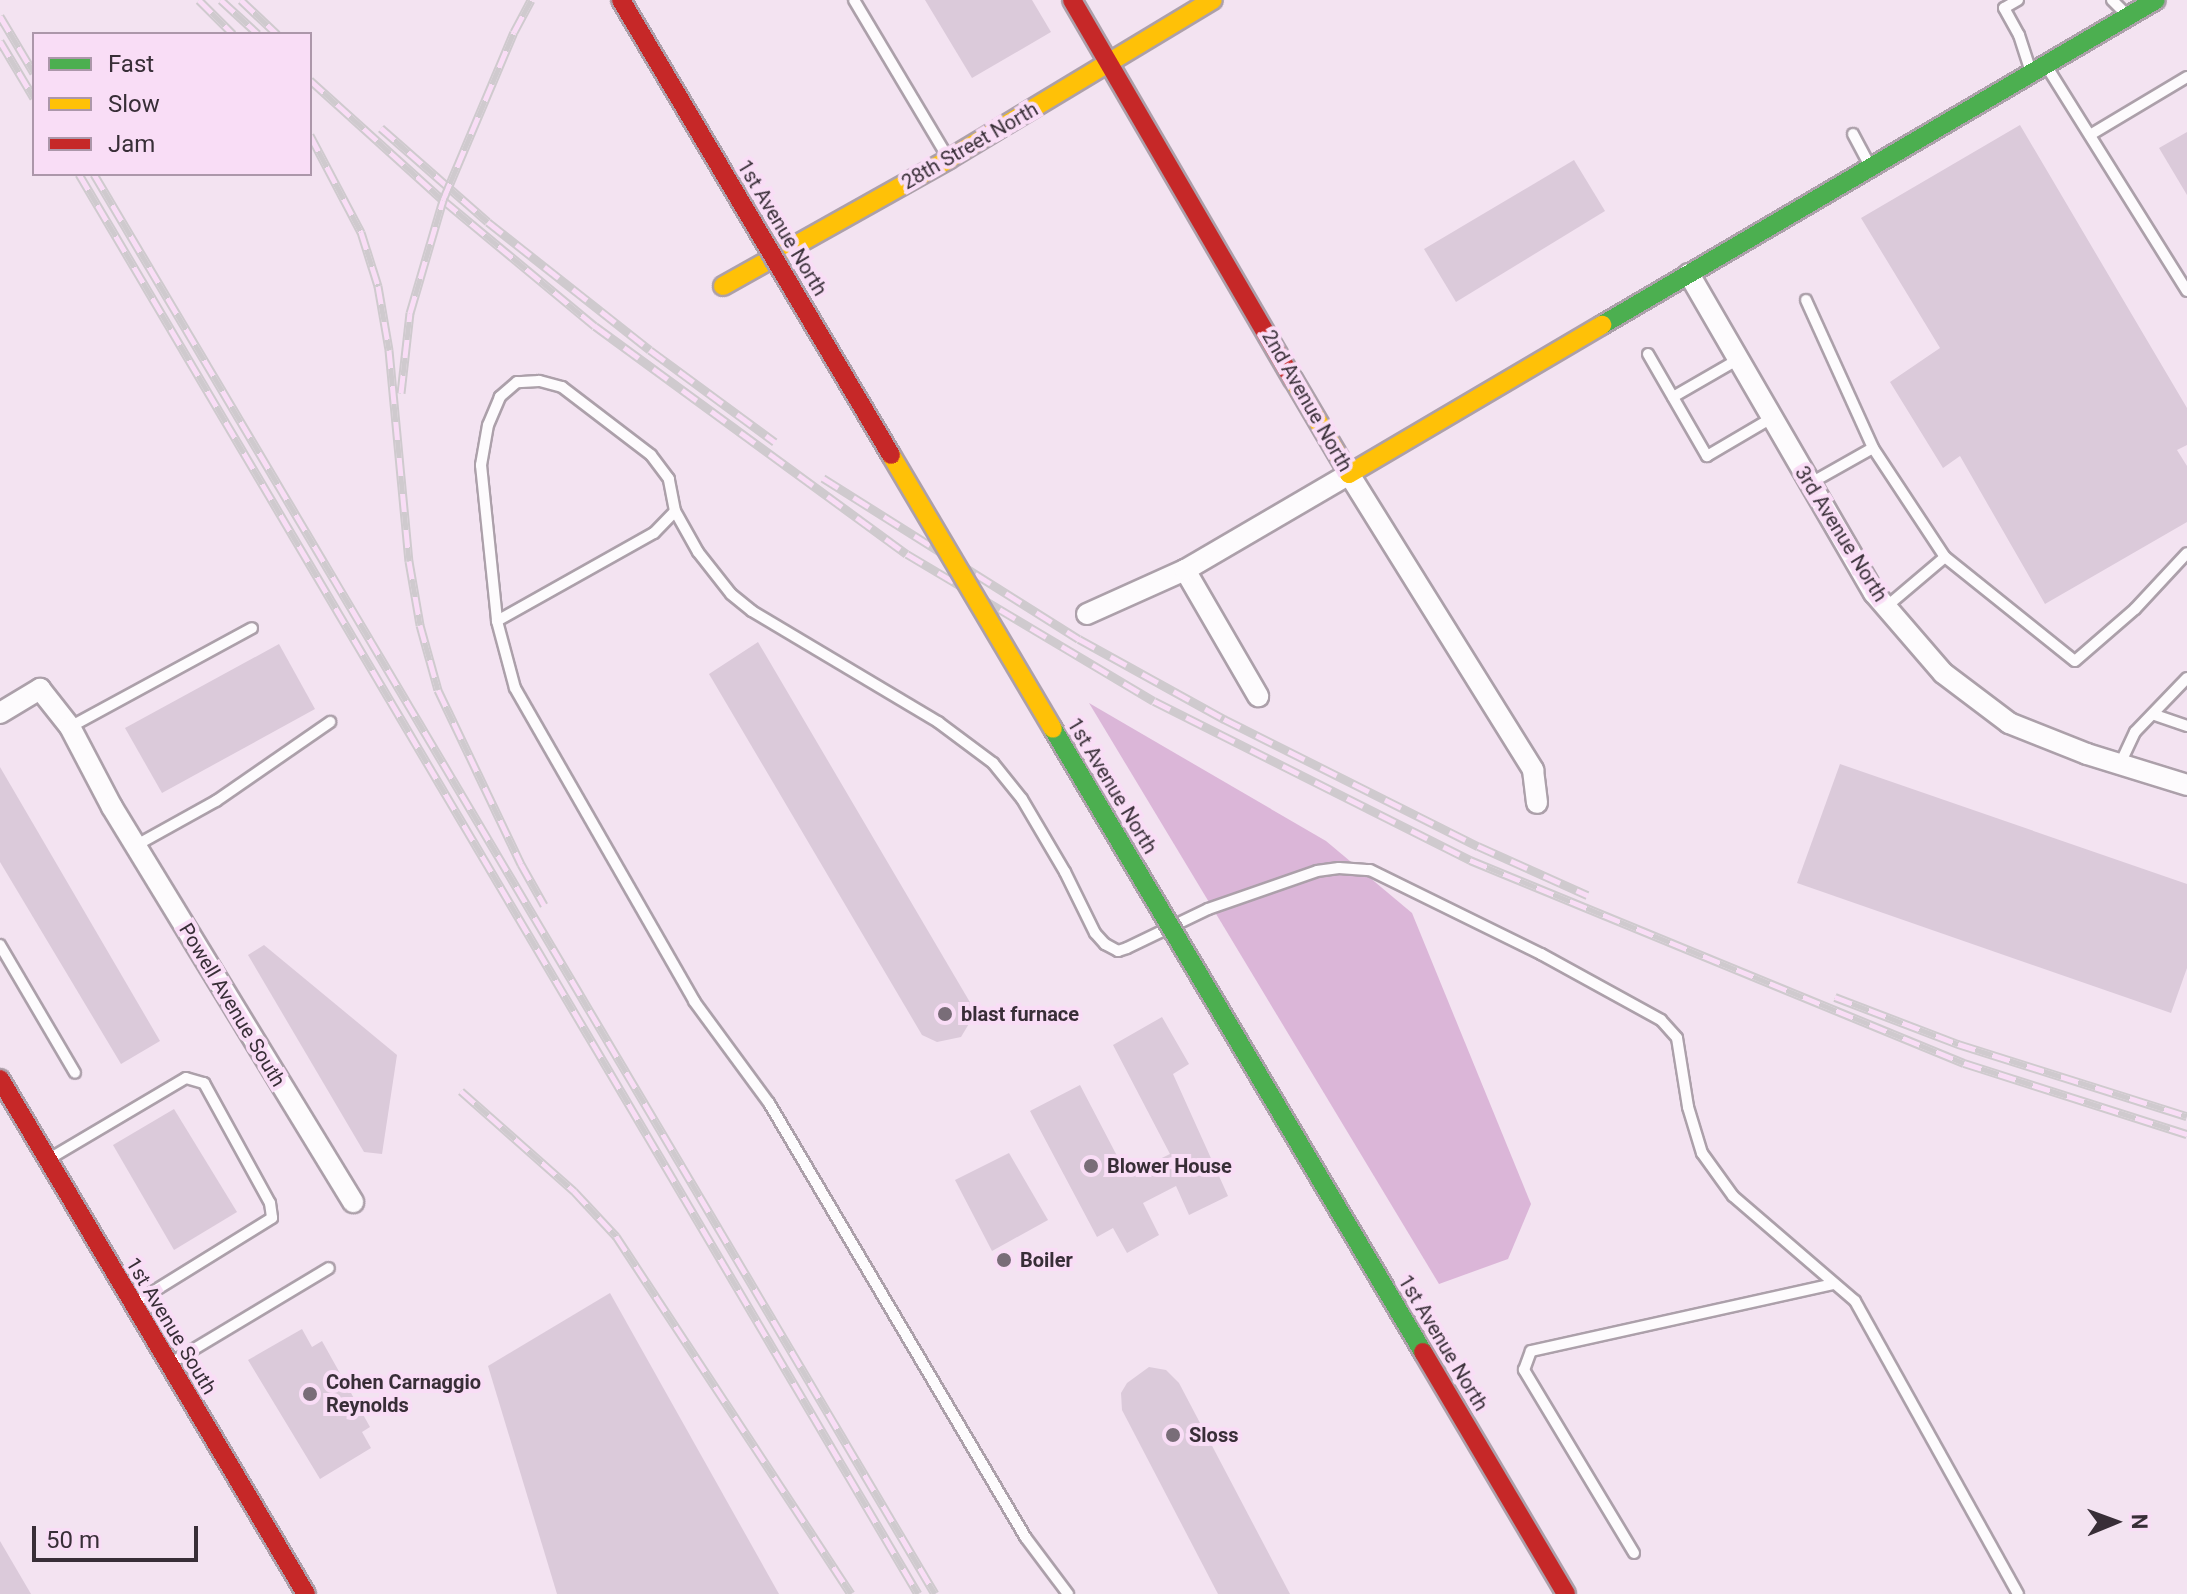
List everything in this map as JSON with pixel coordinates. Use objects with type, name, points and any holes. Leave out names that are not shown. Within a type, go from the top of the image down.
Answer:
[{"type":"street","name":"1st Avenue North","points":[[621,0],[1566,1594]]},
{"type":"street","name":"2nd Avenue North","points":[[1072,0],[1349,474],[1533,770],[1537,803]]},
{"type":"street","name":"28th Street North","points":[[723,286],[949,159],[1213,0]]},
{"type":"street","points":[[1087,614],[1185,570],[2156,0]]},
{"type":"street","name":"3rd Avenue North","points":[[1689,274],[1770,419],[1874,593],[1943,673],[2009,723],[2187,785]]},
{"type":"street","points":[[1185,570],[1258,696]]},
{"type":"street","name":"Powell Avenue South","points":[[0,713],[40,689],[70,727],[135,846],[353,1202]]},
{"type":"street","name":"1st Avenue South","points":[[0,1079],[306,1594]]},
{"type":"lane","points":[[854,0],[949,159]]},
{"type":"lane","points":[[2018,0],[2004,8],[2038,69],[2090,135],[2187,291]]},
{"type":"lane","points":[[2112,0],[2128,16]]},
{"type":"lane","points":[[2090,135],[2187,77]]},
{"type":"lane","points":[[1853,134],[1871,167]]},
{"type":"lane","points":[[1806,300],[1873,448],[1945,557],[2075,661],[2135,609],[2187,553]]},
{"type":"lane","points":[[1648,354],[1707,456],[1770,419]]},
{"type":"lane","points":[[1673,397],[1737,360]]},
{"type":"lane","points":[[1068,1594],[1026,1538],[769,1103],[694,1001],[515,688],[497,621],[481,465],[488,425],[500,397],[517,382],[539,381],[562,387],[651,455],[669,479],[675,511],[698,552],[731,594],[752,611],[938,722],[993,763],[1022,799],[1065,872],[1095,933],[1105,944],[1118,951],[1127,948],[1208,909],[1317,871],[1339,868],[1370,870],[1541,954],[1661,1020],[1677,1038],[1688,1107],[1702,1153],[1733,1196],[1855,1301],[2018,1594]]},
{"type":"lane","points":[[1809,484],[1873,448]]},
{"type":"lane","points":[[497,621],[654,533],[675,511]]},
{"type":"lane","points":[[1886,607],[1945,557]]},
{"type":"lane","points":[[70,727],[252,628]]},
{"type":"lane","points":[[2120,764],[2135,732],[2155,715],[2187,678]]},
{"type":"lane","points":[[2155,715],[2187,726]]},
{"type":"lane","points":[[135,846],[216,801],[330,722]]},
{"type":"lane","points":[[0,945],[75,1073]]},
{"type":"lane","points":[[47,1160],[186,1078],[204,1083],[270,1203],[272,1218],[133,1304]]},
{"type":"lane","points":[[169,1365],[329,1268]]},
{"type":"lane","points":[[1634,1553],[1524,1370],[1531,1351],[1834,1284]]},
{"type":"shaded area","points":[[1089,703],[1326,841],[1412,913],[1531,1204],[1508,1259],[1439,1284]]},
{"type":"building","points":[[925,0],[1032,0],[1051,32],[972,78]]},
{"type":"building","points":[[2020,125],[2187,408],[2187,445],[2177,450],[2187,466],[2187,522],[2045,604],[1960,456],[1943,468],[1890,382],[1940,348],[1861,218]]},
{"type":"building","points":[[2187,132],[2187,195],[2159,148]]},
{"type":"building","points":[[1574,160],[1605,211],[1456,302],[1424,249]]},
{"type":"building","points":[[758,642],[971,1004],[973,1017],[961,1037],[937,1042],[922,1035],[709,674]]},
{"type":"building","points":[[279,644],[315,709],[162,793],[125,728]]},
{"type":"building","points":[[1840,764],[2187,884],[2187,968],[2171,1013],[1797,883]]},
{"type":"building","points":[[0,767],[160,1041],[121,1064],[0,862]]},
{"type":"building","points":[[264,945],[397,1055],[382,1154],[364,1152],[248,955]]},
{"type":"building","points":[[1162,1017],[1189,1064],[1173,1074],[1228,1196],[1189,1215],[1176,1186],[1143,1203],[1159,1235],[1127,1253],[1113,1228],[1097,1237],[1030,1111],[1080,1085],[1127,1175],[1170,1154],[1113,1045]]},
{"type":"building","points":[[174,1109],[237,1212],[174,1250],[113,1145]]},
{"type":"building","points":[[1009,1153],[1048,1220],[992,1251],[955,1180]]},
{"type":"building","points":[[610,1293],[779,1594],[557,1594],[488,1366]]},
{"type":"building","name":"Cohen Carnaggio Reynolds","points":[[302,1329],[312,1347],[322,1341],[370,1427],[362,1432],[371,1448],[320,1479],[248,1360]]},
{"type":"building","points":[[1149,1367],[1166,1370],[1179,1383],[1290,1594],[1218,1594],[1122,1410],[1121,1393],[1127,1383]]},
{"type":"building","points":[[0,1541],[31,1594],[0,1594]]},
{"type":"railway","points":[[199,0],[231,32]]},
{"type":"railway","points":[[221,0],[256,32]]},
{"type":"railway","points":[[241,0],[275,32]]},
{"type":"railway","points":[[401,393],[410,313],[443,200],[514,32],[531,0]]},
{"type":"railway","points":[[0,16],[32,70]]},
{"type":"railway","points":[[0,41],[32,95]]},
{"type":"railway","points":[[312,82],[443,200],[595,326],[907,554],[1154,701],[1470,860],[1964,1063],[2187,1134]]},
{"type":"railway","points":[[381,128],[488,222],[650,350],[775,442]]},
{"type":"railway","points":[[312,139],[361,232],[378,286],[389,350],[409,561],[420,625],[438,690],[521,864],[544,905]]},
{"type":"railway","points":[[80,176],[918,1594]]},
{"type":"railway","points":[[95,176],[935,1594]]},
{"type":"railway","points":[[823,478],[1079,639],[1224,719],[1478,846],[1587,895]]},
{"type":"railway","points":[[1835,997],[1958,1044],[2187,1116]]},
{"type":"railway","points":[[461,1091],[574,1191],[616,1236],[851,1594]]},
{"type":"traffic: fast","points":[[1602,325],[2156,0]]},
{"type":"traffic: fast","points":[[1053,729],[1423,1352]]},
{"type":"traffic: slow","points":[[723,286],[949,159],[1213,0]]},
{"type":"traffic: slow","points":[[1293,379],[1349,474],[1602,325]]},
{"type":"traffic: slow","points":[[891,455],[1053,729]]},
{"type":"traffic: jam","points":[[621,0],[891,455]]},
{"type":"traffic: jam","points":[[1072,0],[1293,379]]},
{"type":"traffic: jam","points":[[0,1079],[306,1594]]},
{"type":"traffic: jam","points":[[1423,1352],[1566,1594]]},
{"type":"place","name":"blast furnace","points":[[945,1014]]},
{"type":"place","name":"Blower House","points":[[1091,1166]]},
{"type":"place","name":"Boiler","points":[[1004,1260]]},
{"type":"place","name":"Cohen Carnaggio Reynolds","points":[[310,1394]]},
{"type":"place","name":"Sloss","points":[[1173,1435]]}]
